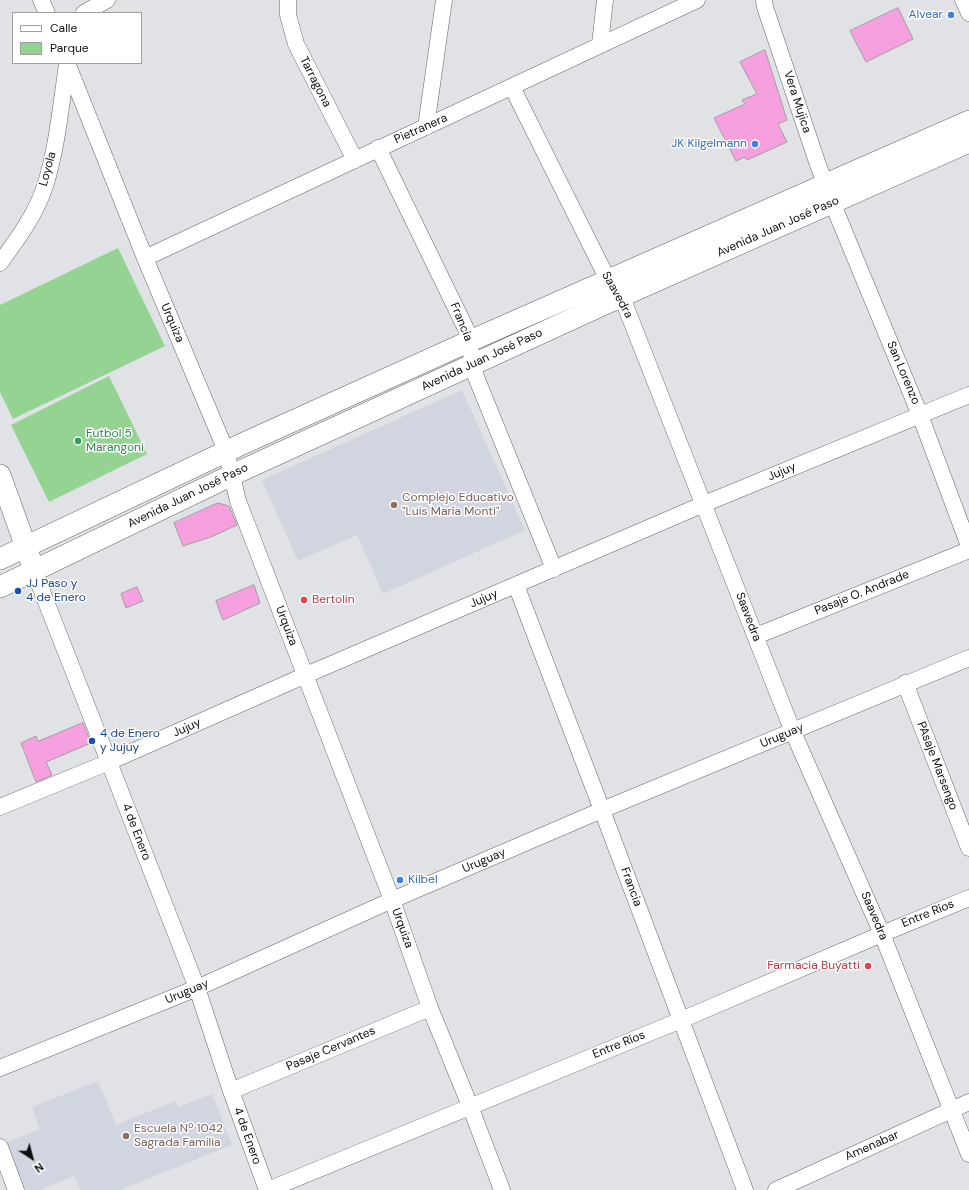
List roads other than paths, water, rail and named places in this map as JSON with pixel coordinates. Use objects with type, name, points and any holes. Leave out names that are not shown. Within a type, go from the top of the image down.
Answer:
[{"type":"main road","name":"Avenida Juan José Paso","points":[[0,587],[232,475],[620,297],[969,121]]},
{"type":"main road","name":"Avenida Juan José Paso","points":[[0,559],[226,452],[608,280],[828,193],[969,142]]},
{"type":"main road","name":"4 de Enero","points":[[0,475],[34,571]]},
{"type":"street","points":[[41,0],[47,12]]},
{"type":"street","points":[[86,12],[107,0]]},
{"type":"street","name":"Tarragona","points":[[288,0],[288,15],[296,44],[355,160]]},
{"type":"street","points":[[426,127],[444,0]]},
{"type":"street","points":[[600,44],[605,0]]},
{"type":"street","name":"Pietranera","points":[[145,258],[378,148],[512,87],[600,44],[697,0]]},
{"type":"street","name":"Vera Mujica","points":[[764,0],[828,193]]},
{"type":"street","points":[[963,0],[969,13]]},
{"type":"street","name":"Urquiza","points":[[67,64],[145,258],[226,452],[238,501],[392,900],[430,1008],[502,1190]]},
{"type":"street","name":"Loyola","points":[[0,263],[33,212],[45,187],[54,149],[67,64]]},
{"type":"street","name":"Saavedra","points":[[512,87],[608,280],[625,305],[793,732],[882,934],[969,1154]]},
{"type":"street","name":"Francia","points":[[378,148],[466,329],[470,341],[476,377],[554,568]]},
{"type":"street","name":"San Lorenzo","points":[[828,193],[920,415],[969,546]]},
{"type":"street","name":"Jujuy","points":[[0,806],[110,762],[306,675],[704,504],[969,395]]},
{"type":"street","name":"Pasaje O. Andrade","points":[[756,636],[969,550]]},
{"type":"street","name":"4 de Enero","points":[[34,571],[110,762],[197,988],[231,1090],[267,1190]]},
{"type":"street","name":"Francia","points":[[516,585],[745,1190]]},
{"type":"street","name":"Uruguay","points":[[0,1068],[197,988],[392,900],[602,810],[969,658]]},
{"type":"street","name":"PAsaje Marsengo","points":[[905,684],[969,848]]},
{"type":"street","name":"Entre Ríos","points":[[267,1190],[681,1020],[969,898]]},
{"type":"street","name":"Pasaje Cervantes","points":[[231,1090],[430,1008]]},
{"type":"street","name":"Amenabar","points":[[776,1190],[969,1102]]},
{"type":"street","points":[[0,1147],[16,1190]]},
{"type":"place","name":"Alvear","points":[[951,15]]},
{"type":"place","name":"JK Kilgelmann","points":[[755,144]]},
{"type":"place","name":"Futbol 5 Marangoni","points":[[78,441]]},
{"type":"place","name":"Complejo Educativo \"Luis María Monti\"","points":[[394,505]]},
{"type":"place","name":"JJ Paso y 4 de Enero","points":[[18,591]]},
{"type":"place","name":"Bertolin","points":[[304,600]]},
{"type":"place","name":"4 de Enero y Jujuy","points":[[92,741]]},
{"type":"place","name":"Kilbel","points":[[400,880]]},
{"type":"place","name":"Farmacia Buyatti","points":[[868,966]]},
{"type":"place","name":"Escuela Nº 1042 Sagrada Familia","points":[[126,1136]]}]
